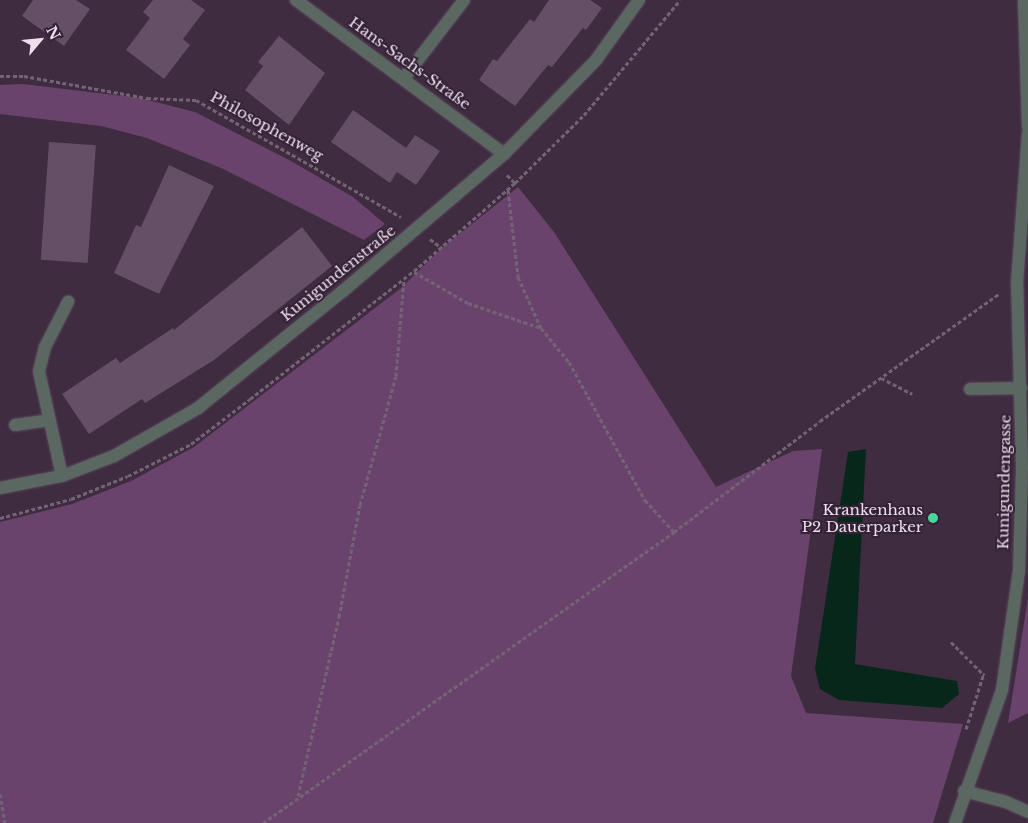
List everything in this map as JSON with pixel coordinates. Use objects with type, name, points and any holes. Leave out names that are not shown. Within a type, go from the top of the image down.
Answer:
[{"type":"street","name":"Hans-Sachs-Straße","points":[[296,0],[404,78],[504,154]]},
{"type":"street","points":[[404,78],[464,0]]},
{"type":"street","name":"Kunigundenstraße","points":[[0,488],[62,476],[114,456],[198,408],[417,229],[504,154],[596,60],[639,0]]},
{"type":"street","points":[[1024,0],[1028,127]]},
{"type":"street","name":"Kunigundengasse","points":[[955,823],[964,791],[1002,690],[1019,572],[1021,388],[1017,283],[1028,132]]},
{"type":"street","points":[[62,476],[39,371],[45,347],[68,302]]},
{"type":"street","points":[[970,389],[1021,388]]},
{"type":"street","points":[[16,425],[50,420]]},
{"type":"street","points":[[964,791],[1006,802],[1028,812]]},
{"type":"path","points":[[674,532],[645,500],[569,362],[541,328],[518,277],[508,190],[584,116],[680,0]]},
{"type":"path","name":"Philosophenweg","points":[[0,76],[24,76],[147,98],[196,100],[392,210],[442,248],[508,190]]},
{"type":"path","points":[[414,271],[468,303],[541,328]]},
{"type":"path","points":[[298,796],[339,617],[360,505],[396,376],[404,278]]},
{"type":"path","points":[[263,823],[298,796],[418,715],[674,532],[881,378],[1017,283]]},
{"type":"path","points":[[881,378],[912,394]]},
{"type":"path","points":[[951,642],[984,675]]},
{"type":"path","points":[[0,794],[4,823]]},
{"type":"shaded area","points":[[23,84],[140,98],[195,112],[291,161],[353,197],[385,224],[364,240],[221,168],[147,138],[101,126],[0,114],[0,85]]},
{"type":"shaded area","points":[[518,187],[554,232],[716,487],[793,451],[822,449],[791,676],[806,713],[963,724],[933,823],[0,823],[0,522],[72,504],[131,481],[194,447],[401,288],[442,248]]},
{"type":"shaded area","points":[[866,449],[855,664],[957,681],[959,694],[942,708],[839,700],[820,689],[815,669],[848,452]]},
{"type":"shaded area","points":[[1028,598],[1028,713],[1008,723]]},
{"type":"building","points":[[33,0],[76,0],[90,9],[64,46],[22,16]]},
{"type":"building","points":[[153,0],[191,0],[205,10],[183,39],[190,45],[164,79],[126,50],[150,18],[143,12]]},
{"type":"building","points":[[549,0],[590,0],[602,8],[586,30],[583,28],[552,67],[548,65],[515,106],[479,80],[493,59],[497,61],[530,19],[534,22]]},
{"type":"building","points":[[279,36],[325,73],[289,125],[245,90],[263,66],[258,62]]},
{"type":"building","points":[[353,110],[406,148],[415,135],[440,151],[416,185],[397,172],[390,183],[331,142]]},
{"type":"building","points":[[49,142],[96,145],[88,263],[41,260]]},
{"type":"building","points":[[169,165],[214,186],[159,294],[114,273],[136,225],[141,227]]},
{"type":"building","points":[[302,227],[332,266],[214,360],[145,403],[142,399],[89,434],[62,394],[116,358],[120,363],[173,328],[174,330]]},
{"type":"place","name":"Krankenhaus P2 Dauerparker","points":[[933,518]]}]
